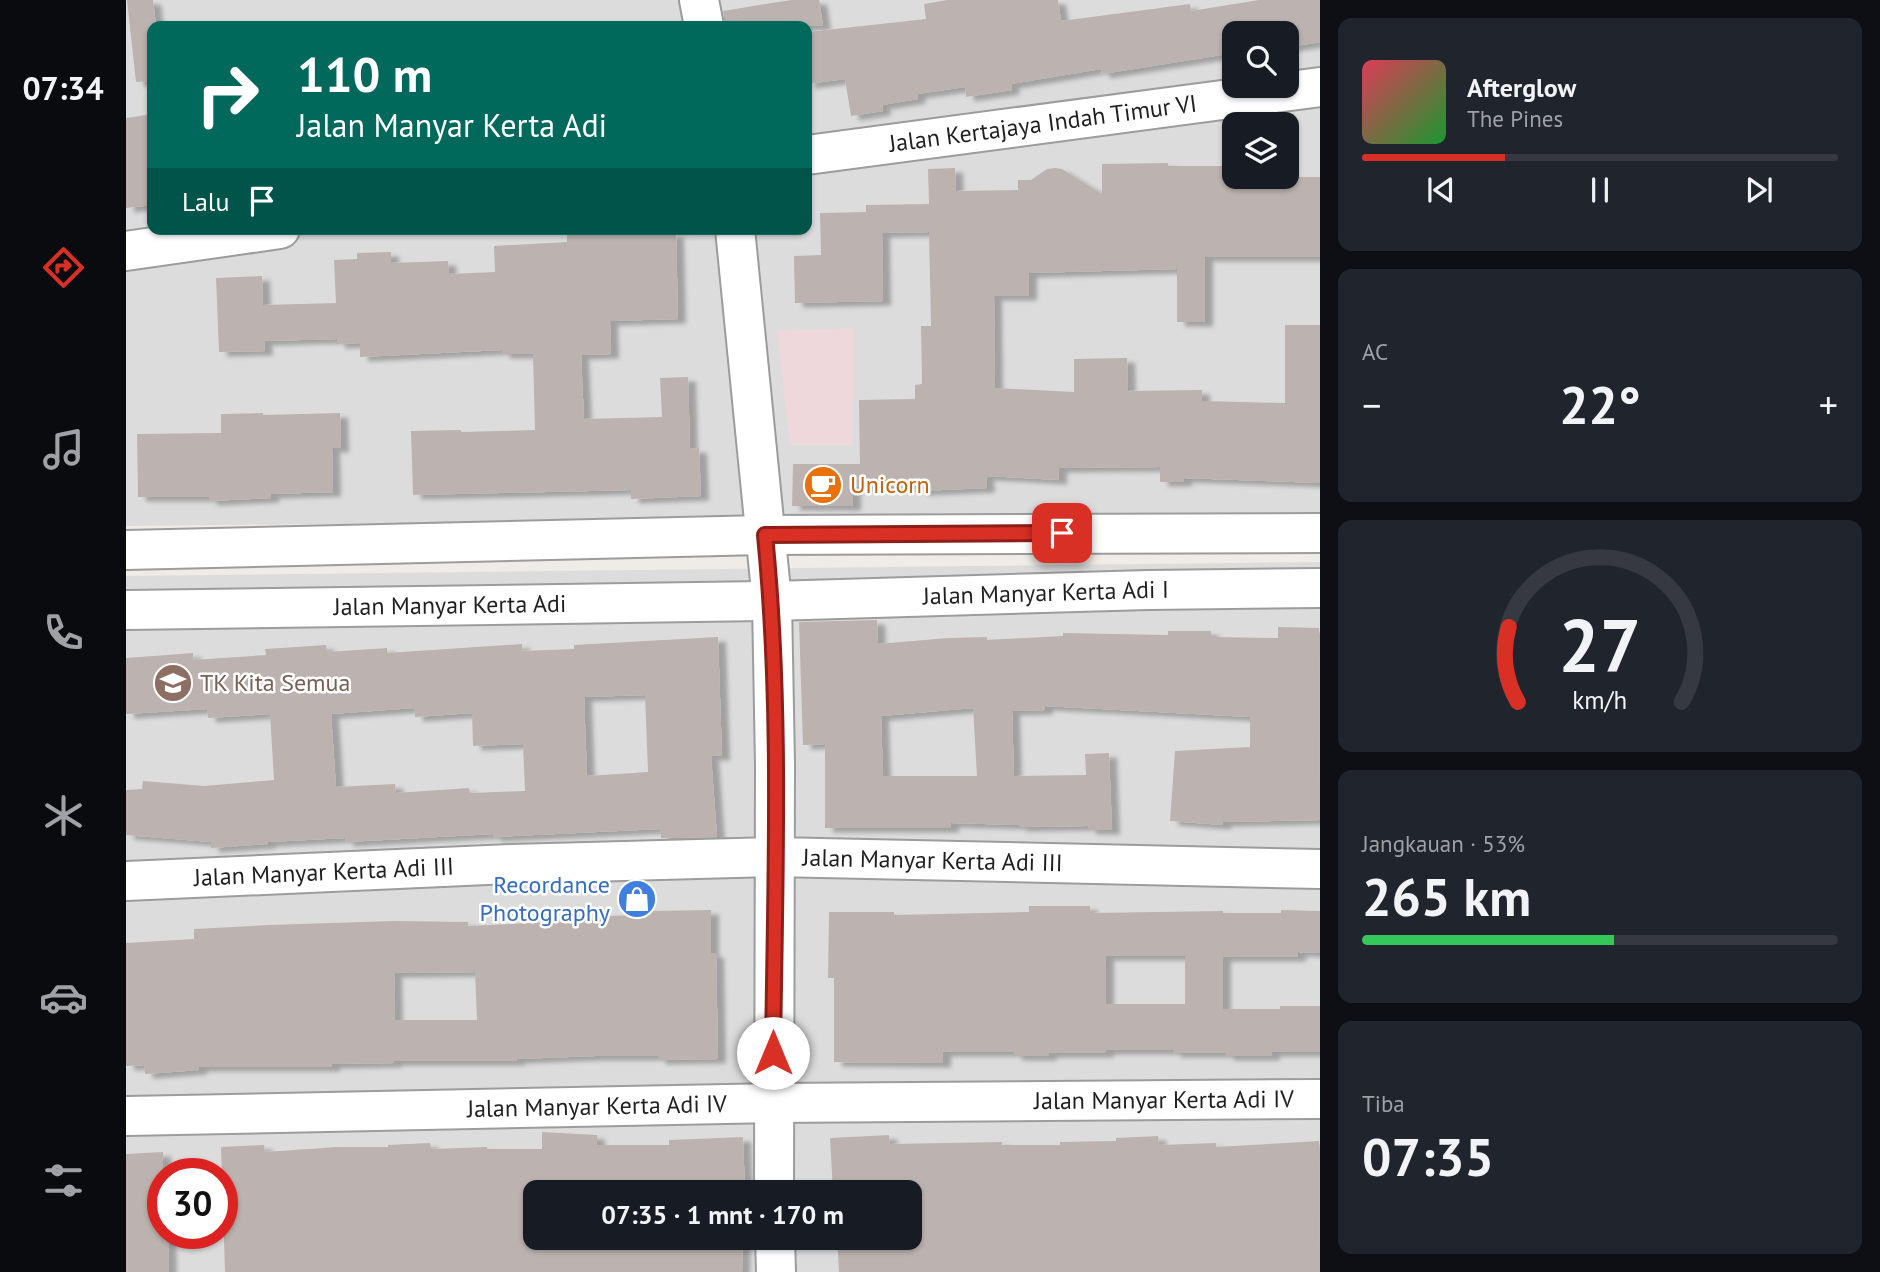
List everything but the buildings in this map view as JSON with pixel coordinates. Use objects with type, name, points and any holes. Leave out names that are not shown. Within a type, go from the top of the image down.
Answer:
[{"type":"street","points":[[699,0],[703,21]]},
{"type":"street","name":"Jalan Kertajaya Indah Timur VI","points":[[812,154],[1320,87]]},
{"type":"street","points":[[126,251],[238,235]]},
{"type":"street","points":[[736,235],[753,389],[768,568],[774,857],[774,1180]]},
{"type":"street","name":"Jalan Manyar Kerta Adi","points":[[126,610],[1320,533]]},
{"type":"street","name":"Jalan Manyar Kerta Adi","points":[[126,550],[768,568]]},
{"type":"street","name":"Jalan Manyar Kerta Adi I","points":[[768,568],[1148,590],[1320,588]]},
{"type":"street","name":"Jalan Manyar Kerta Adi III","points":[[126,881],[512,864],[774,857],[1320,869]]},
{"type":"street","name":"Jalan Manyar Kerta Adi IV","points":[[126,1116],[773,1103],[1320,1098]]},
{"type":"street","points":[[775,1250],[776,1272]]},
{"type":"shaded area","points":[[126,0],[1320,0],[1320,514],[126,526]]},
{"type":"shaded area","points":[[853,328],[853,445],[790,445],[777,331]]},
{"type":"shaded area","points":[[1320,562],[1320,1272],[126,1272],[126,576]]},
{"type":"place","name":"Unicorn","points":[[823,485]]},
{"type":"place","name":"TK Kita Semua","points":[[173,683]]},
{"type":"place","name":"Recordance Photography","points":[[637,899]]},
{"type":"route","points":[[773,1053],[775,765],[772,601],[765,535],[1062,533]]}]
